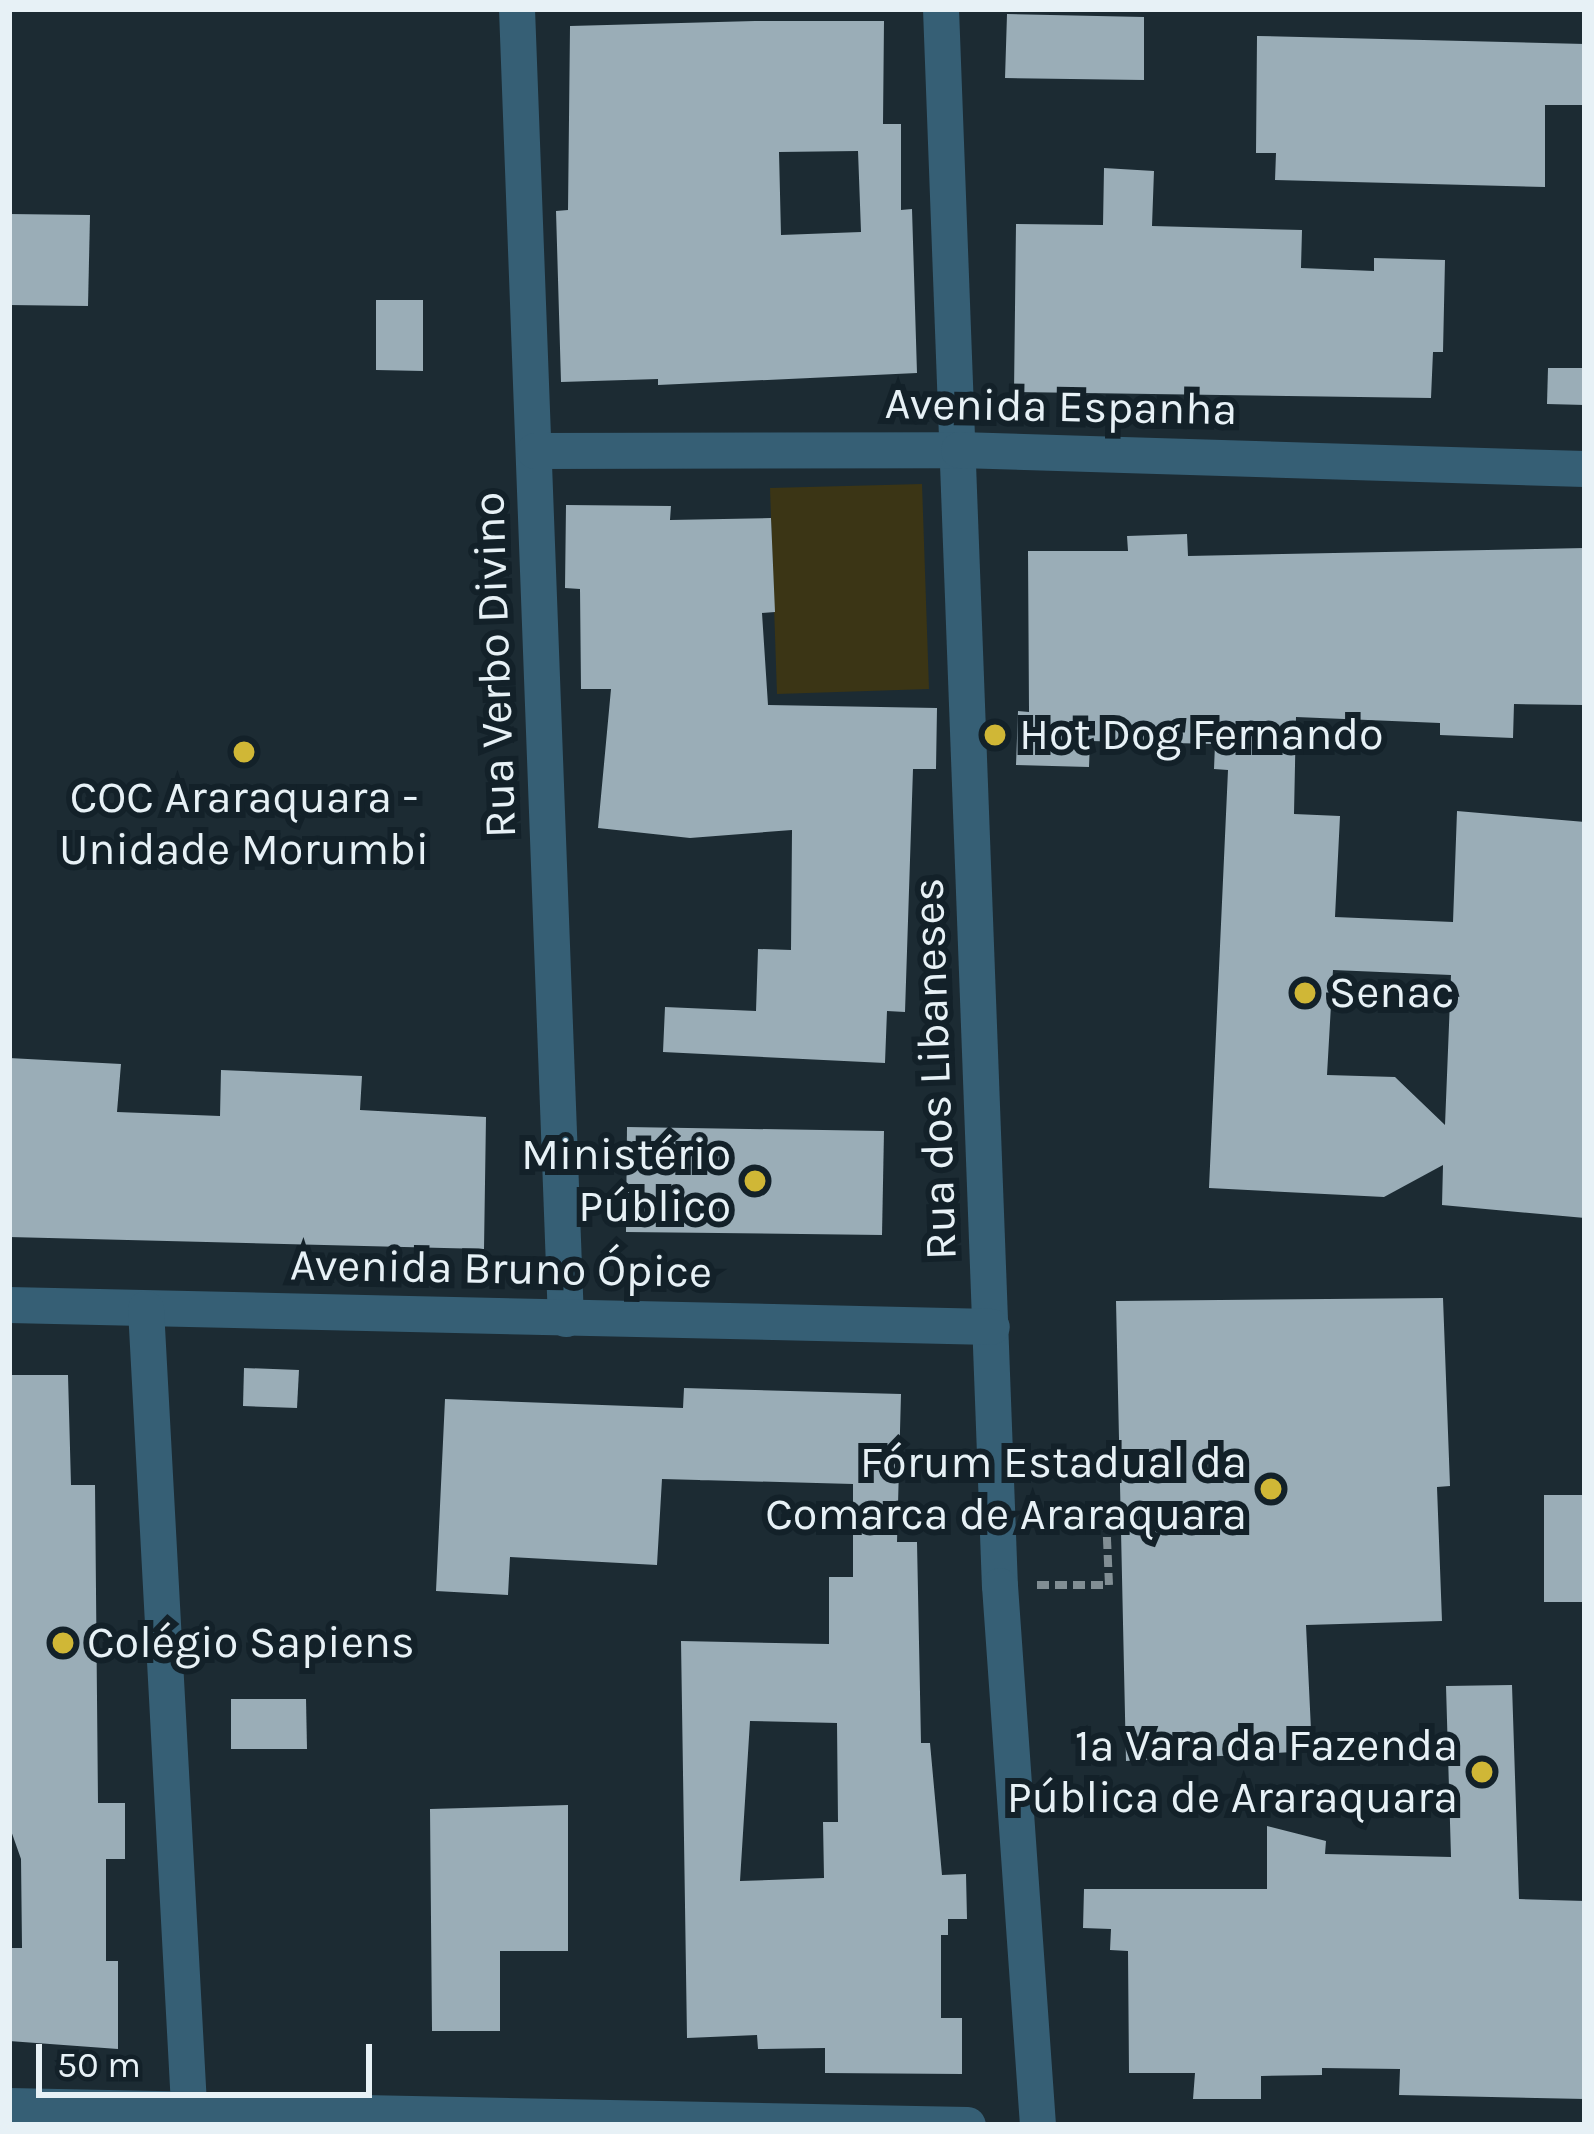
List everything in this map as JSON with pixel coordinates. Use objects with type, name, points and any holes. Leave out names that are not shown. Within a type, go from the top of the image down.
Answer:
[{"type":"street","name":"Rua Verbo Divino","points":[[517,9],[566,1318]]},
{"type":"street","name":"Rua dos Libaneses","points":[[941,9],[1000,1586],[1038,2125]]},
{"type":"street","name":"Avenida Espanha","points":[[535,451],[959,450],[1585,469]]},
{"type":"street","name":"Avenida Bruno Ópice","points":[[9,1305],[992,1327]]},
{"type":"street","points":[[146,1309],[190,2117]]},
{"type":"street","points":[[9,2106],[190,2117],[968,2125]]},
{"type":"path","points":[[1000,1586],[1109,1585],[1106,1517],[1121,1517]]},
{"type":"shaded area","points":[[922,484],[929,689],[777,694],[770,488]]},
{"type":"building","points":[[1007,14],[1144,17],[1144,80],[1005,78]]},
{"type":"building","points":[[884,21],[883,124],[901,124],[901,210],[912,209],[917,373],[658,385],[658,379],[561,382],[556,211],[568,210],[570,26]],"holes":[[[858,151],[861,232],[781,235],[779,152]]]},
{"type":"building","points":[[1257,36],[1585,44],[1585,105],[1545,105],[1545,187],[1275,180],[1276,153],[1256,153]]},
{"type":"building","points":[[1104,168],[1154,171],[1152,226],[1302,230],[1301,268],[1374,271],[1374,258],[1445,260],[1443,352],[1433,352],[1431,398],[1014,392],[1016,224],[1103,225]]},
{"type":"building","points":[[9,214],[90,215],[88,306],[9,305]]},
{"type":"building","points":[[376,300],[423,300],[423,371],[376,370]]},
{"type":"building","points":[[1548,368],[1585,368],[1585,405],[1547,404]]},
{"type":"building","points":[[566,505],[671,506],[670,520],[771,518],[775,612],[762,613],[768,705],[937,708],[936,769],[913,769],[905,1012],[887,1011],[885,1063],[663,1052],[665,1007],[756,1011],[758,949],[791,950],[792,830],[690,838],[598,828],[611,689],[581,689],[580,589],[565,588]]},
{"type":"building","points":[[1187,534],[1188,556],[1585,548],[1585,705],[1514,704],[1513,738],[1440,735],[1440,723],[1296,717],[1294,814],[1340,816],[1335,917],[1453,922],[1457,811],[1585,822],[1585,1218],[1442,1205],[1443,1165],[1384,1197],[1209,1188],[1228,770],[1214,769],[1215,744],[1090,741],[1089,767],[1016,765],[1018,711],[1029,712],[1028,551],[1128,551],[1127,536]],"holes":[[[1333,970],[1451,975],[1445,1125],[1395,1077],[1327,1075]]]},
{"type":"building","points":[[9,1058],[121,1064],[117,1112],[220,1116],[221,1070],[362,1076],[360,1110],[486,1117],[484,1249],[9,1237]]},
{"type":"building","name":"Ministério Público","points":[[627,1127],[884,1131],[882,1235],[626,1232]]},
{"type":"building","points":[[1443,1298],[1450,1486],[1437,1487],[1442,1621],[1306,1625],[1312,1751],[1126,1761],[1116,1301]]},
{"type":"building","points":[[244,1368],[299,1370],[297,1408],[243,1406]]},
{"type":"building","points":[[9,1375],[68,1375],[71,1485],[95,1485],[98,1803],[125,1803],[125,1859],[106,1859],[106,1961],[118,1961],[118,2049],[9,2041],[9,1948],[22,1948],[21,1859],[9,1825]]},
{"type":"building","points":[[684,1388],[901,1394],[897,1542],[917,1542],[921,1743],[930,1743],[942,1875],[966,1874],[967,1919],[948,1919],[948,1935],[941,1935],[941,2018],[962,2018],[962,2074],[825,2073],[825,2048],[758,2049],[757,2035],[687,2038],[681,1641],[829,1644],[829,1577],[853,1577],[853,1484],[662,1479],[657,1565],[510,1557],[508,1595],[436,1591],[445,1399],[683,1408]],"holes":[[[750,1721],[837,1723],[838,1822],[823,1822],[824,1878],[740,1881]]]},
{"type":"building","points":[[1544,1495],[1585,1495],[1585,1602],[1544,1602]]},
{"type":"building","points":[[1512,1685],[1519,1899],[1585,1901],[1585,2099],[1399,2095],[1400,2069],[1322,2068],[1322,2075],[1261,2076],[1261,2099],[1193,2099],[1195,2073],[1129,2073],[1128,1951],[1110,1950],[1111,1929],[1083,1928],[1084,1889],[1267,1889],[1267,1826],[1326,1841],[1325,1854],[1451,1857],[1446,1686]]},
{"type":"building","points":[[231,1699],[306,1699],[307,1749],[231,1749]]},
{"type":"building","points":[[568,1805],[568,1951],[500,1951],[500,2031],[432,2031],[430,1809]]},
{"type":"place","name":"Hot Dog Fernando","points":[[995,735]]},
{"type":"place","name":"COC Araraquara - Unidade Morumbi","points":[[244,752]]},
{"type":"place","name":"Senac","points":[[1305,993]]},
{"type":"place","name":"Ministério Público","points":[[755,1181]]},
{"type":"place","name":"Fórum Estadual da Comarca de Araraquara","points":[[1271,1489]]},
{"type":"place","name":"Colégio Sapiens","points":[[63,1643]]},
{"type":"place","name":"1ª Vara da Fazenda Pública de Araraquara","points":[[1482,1772]]}]
